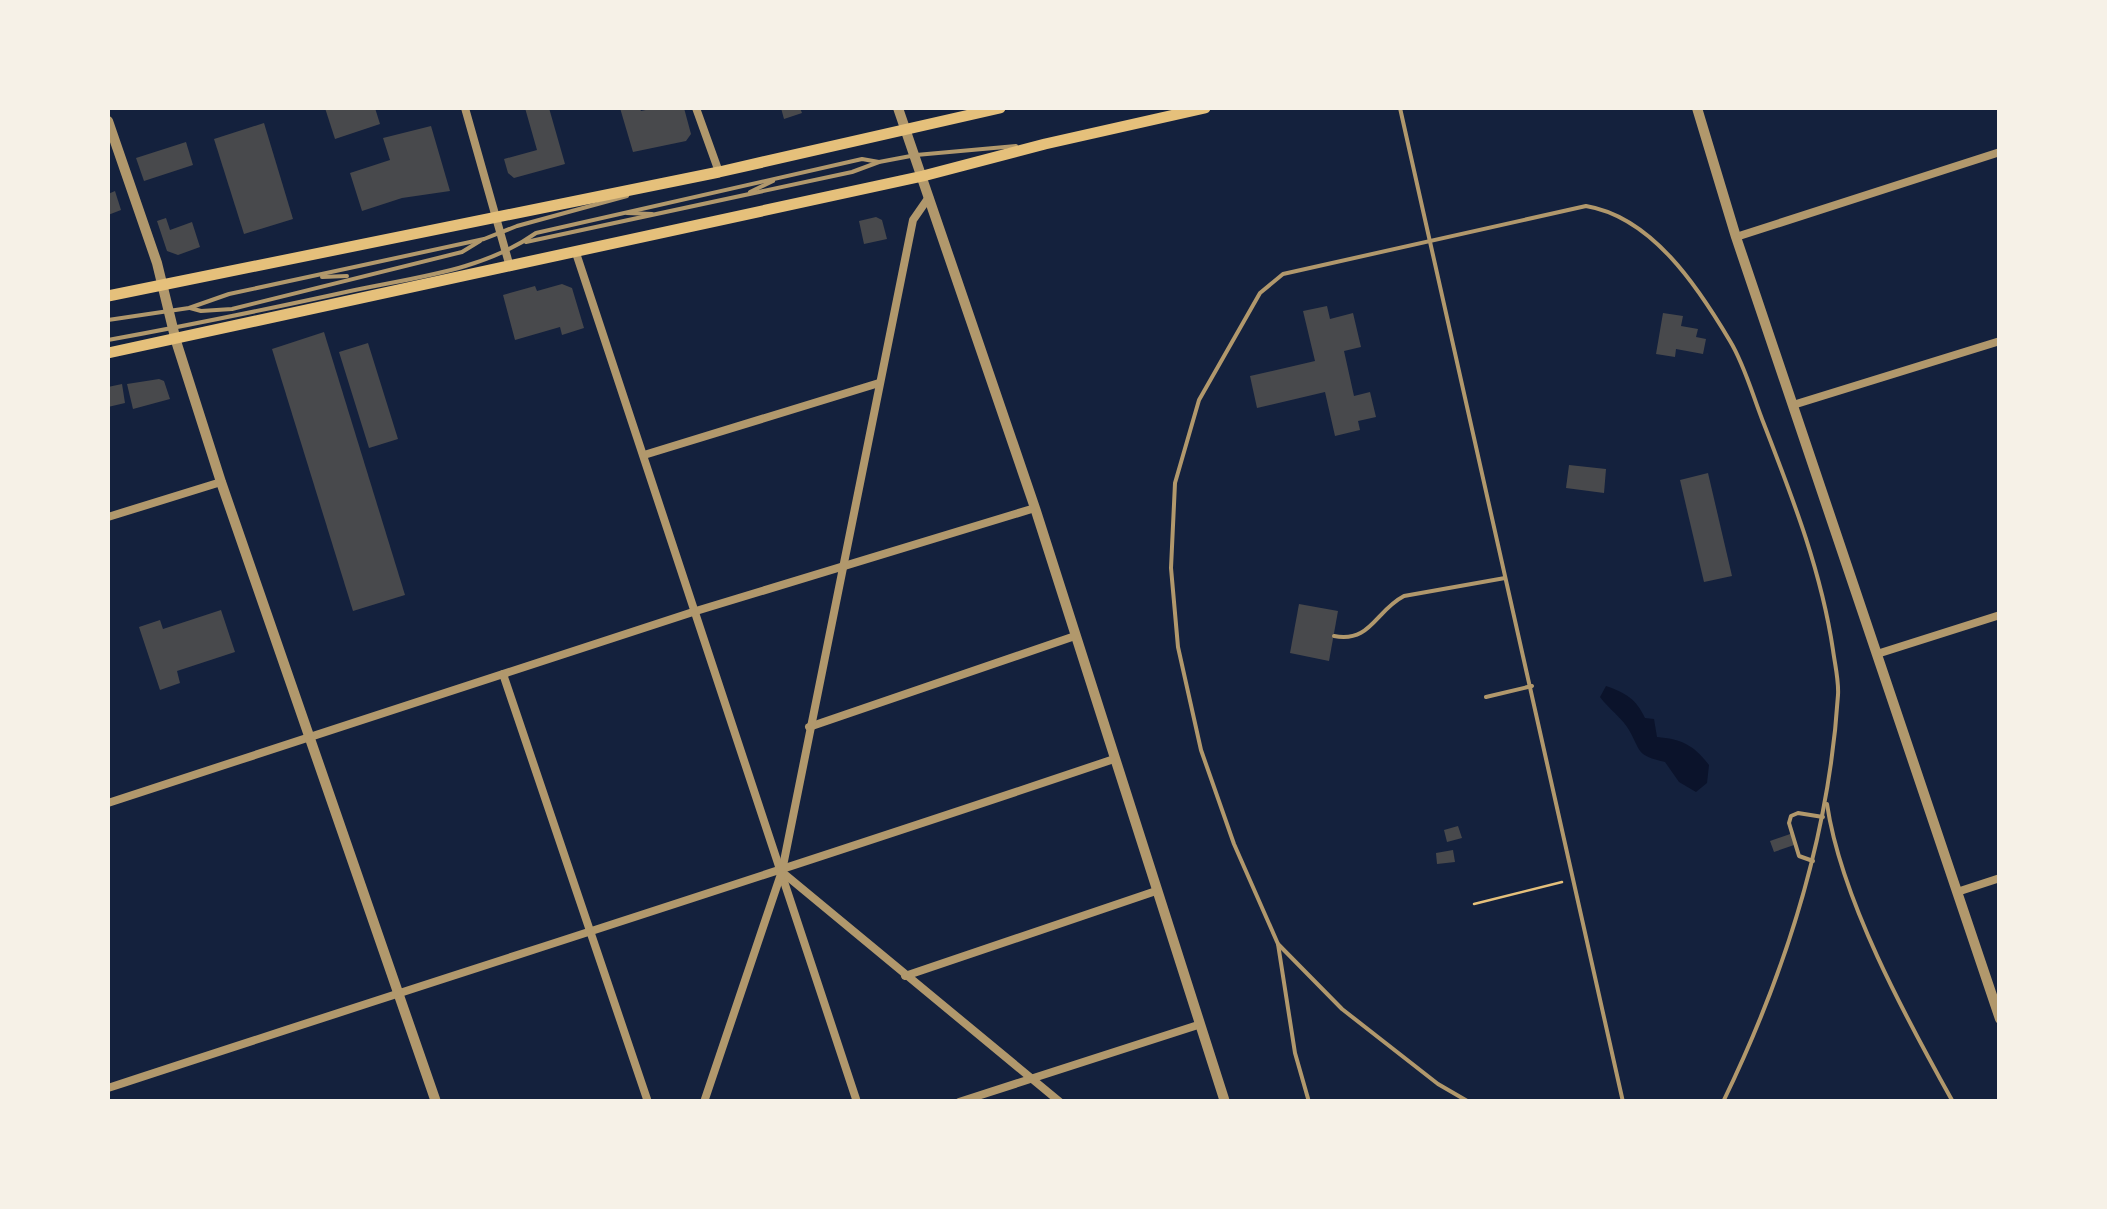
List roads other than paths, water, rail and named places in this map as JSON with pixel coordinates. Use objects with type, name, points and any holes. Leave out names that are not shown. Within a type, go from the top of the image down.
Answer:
[{"type":"main road","points":[[108,296],[719,172],[1000,108]]},
{"type":"main road","points":[[108,353],[175,335],[576,254],[1204,108]]},
{"type":"street","points":[[465,108],[510,268]]},
{"type":"street","points":[[696,108],[719,172]]},
{"type":"street","points":[[898,108],[1035,508],[1225,1102]]},
{"type":"street","points":[[1697,108],[1736,237],[2000,1019]]},
{"type":"street","points":[[109,129],[163,286],[221,482],[436,1102]]},
{"type":"street","points":[[1736,237],[2000,152]]},
{"type":"street","points":[[704,1102],[782,871],[913,220],[930,197]]},
{"type":"street","points":[[576,254],[858,1102]]},
{"type":"street","points":[[1793,406],[2000,341]]},
{"type":"street","points":[[644,455],[879,383]]},
{"type":"street","points":[[108,517],[221,482]]},
{"type":"street","points":[[108,803],[696,611],[1035,508]]},
{"type":"street","points":[[1876,654],[2000,615]]},
{"type":"street","points":[[810,727],[1076,636]]},
{"type":"street","points":[[503,674],[648,1102]]},
{"type":"street","points":[[108,1088],[782,871],[1114,759]]},
{"type":"street","points":[[782,871],[1060,1102]]},
{"type":"street","points":[[1957,892],[2000,878]]},
{"type":"street","points":[[904,976],[1156,892]]},
{"type":"street","points":[[958,1102],[1198,1025]]},
{"type":"lane","points":[[1400,108],[1624,1102]]},
{"type":"lane","points":[[108,340],[175,335],[467,266],[522,244],[852,172],[879,162],[1045,144]]},
{"type":"lane","points":[[522,244],[536,233],[655,205],[862,160],[879,162]]},
{"type":"lane","points":[[108,320],[189,308],[230,294],[484,238],[719,172]]},
{"type":"lane","points":[[742,196],[782,177]]},
{"type":"lane","points":[[740,186],[784,187]]},
{"type":"lane","points":[[624,222],[655,205]]},
{"type":"lane","points":[[1310,1102],[1295,1054],[1278,944],[1234,844],[1201,750],[1178,648],[1170,568],[1174,482],[1199,400],[1260,293],[1283,274],[1586,206],[1611,210],[1674,262],[1733,346],[1794,502],[1820,584],[1838,690],[1826,800],[1812,861],[1792,932],[1723,1102]]},
{"type":"lane","points":[[622,213],[658,214]]},
{"type":"lane","points":[[189,308],[232,310],[462,252],[484,238]]},
{"type":"lane","points":[[317,288],[330,276],[354,267]]},
{"type":"lane","points":[[312,276],[357,276]]},
{"type":"lane","points":[[1334,636],[1360,636],[1404,596],[1506,578]]},
{"type":"lane","points":[[1486,696],[1532,686]]},
{"type":"lane","points":[[1826,800],[1832,838],[1846,878],[1918,1039],[1953,1102]]},
{"type":"lane","points":[[1812,861],[1798,856],[1789,824],[1791,816],[1798,813],[1823,817]]},
{"type":"lane","points":[[1278,944],[1342,1010],[1438,1084],[1468,1102]]},
{"type":"water","points":[[1606,686],[1630,698],[1645,718],[1654,719],[1657,737],[1680,741],[1698,752],[1709,765],[1707,783],[1696,792],[1679,782],[1665,762],[1641,752],[1626,726],[1600,697]]}]
